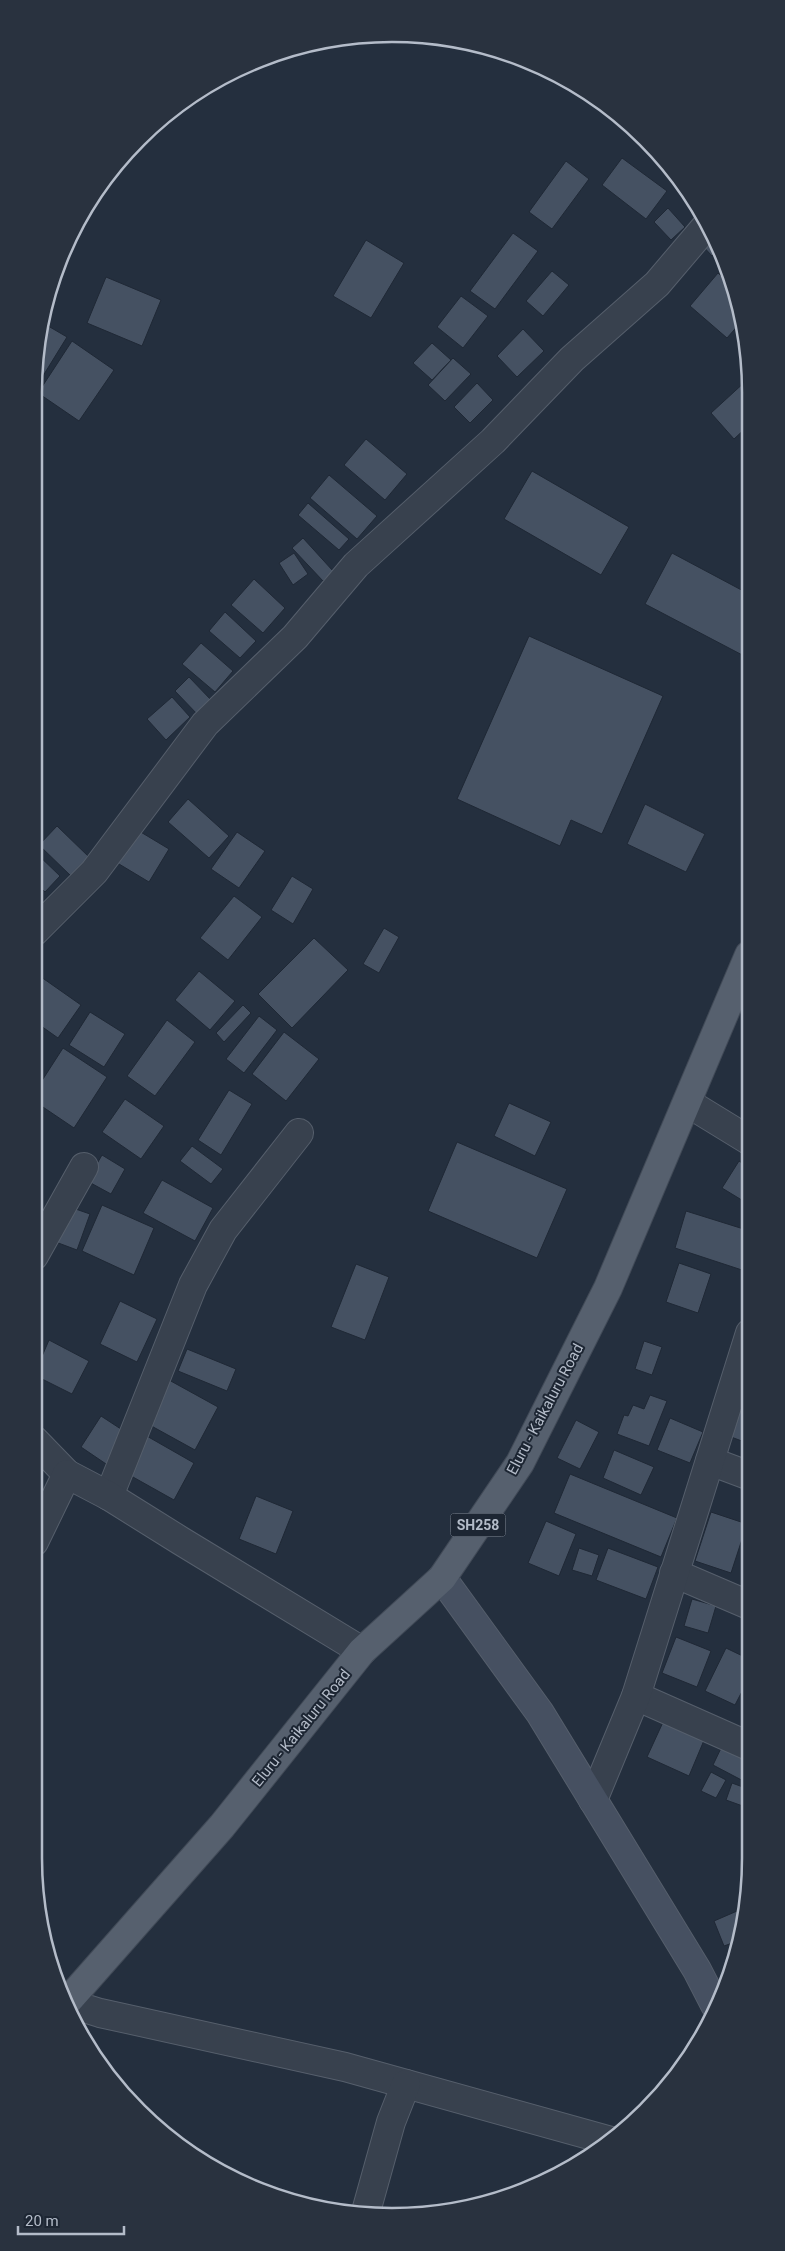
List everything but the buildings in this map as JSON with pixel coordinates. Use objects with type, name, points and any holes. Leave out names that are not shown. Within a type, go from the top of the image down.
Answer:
[{"type":"main road","name":"Eluru - Kaikaluru Road","points":[[72,1998],[222,1826],[362,1651],[442,1578],[520,1463],[608,1288],[742,972]]},
{"type":"main road","points":[[442,1578],[540,1713],[696,1970],[712,2001]]},
{"type":"street","points":[[42,924],[94,872],[205,724],[295,637],[356,565],[493,441],[572,359],[657,284],[702,231]]},
{"type":"street","points":[[688,1103],[742,1136]]},
{"type":"street","points":[[109,1496],[193,1285],[223,1230],[299,1133]]},
{"type":"street","points":[[42,1242],[84,1167]]},
{"type":"street","points":[[593,1800],[636,1696],[742,1359]]},
{"type":"street","points":[[42,1448],[67,1474],[109,1496],[362,1651]]},
{"type":"street","points":[[710,1461],[742,1473]]},
{"type":"street","points":[[42,1526],[67,1474]]},
{"type":"street","points":[[674,1573],[742,1602]]},
{"type":"street","points":[[636,1696],[742,1743]]},
{"type":"street","points":[[79,2012],[91,2022],[346,2067],[602,2139]]},
{"type":"street","points":[[367,2208],[391,2122],[406,2084]]}]
